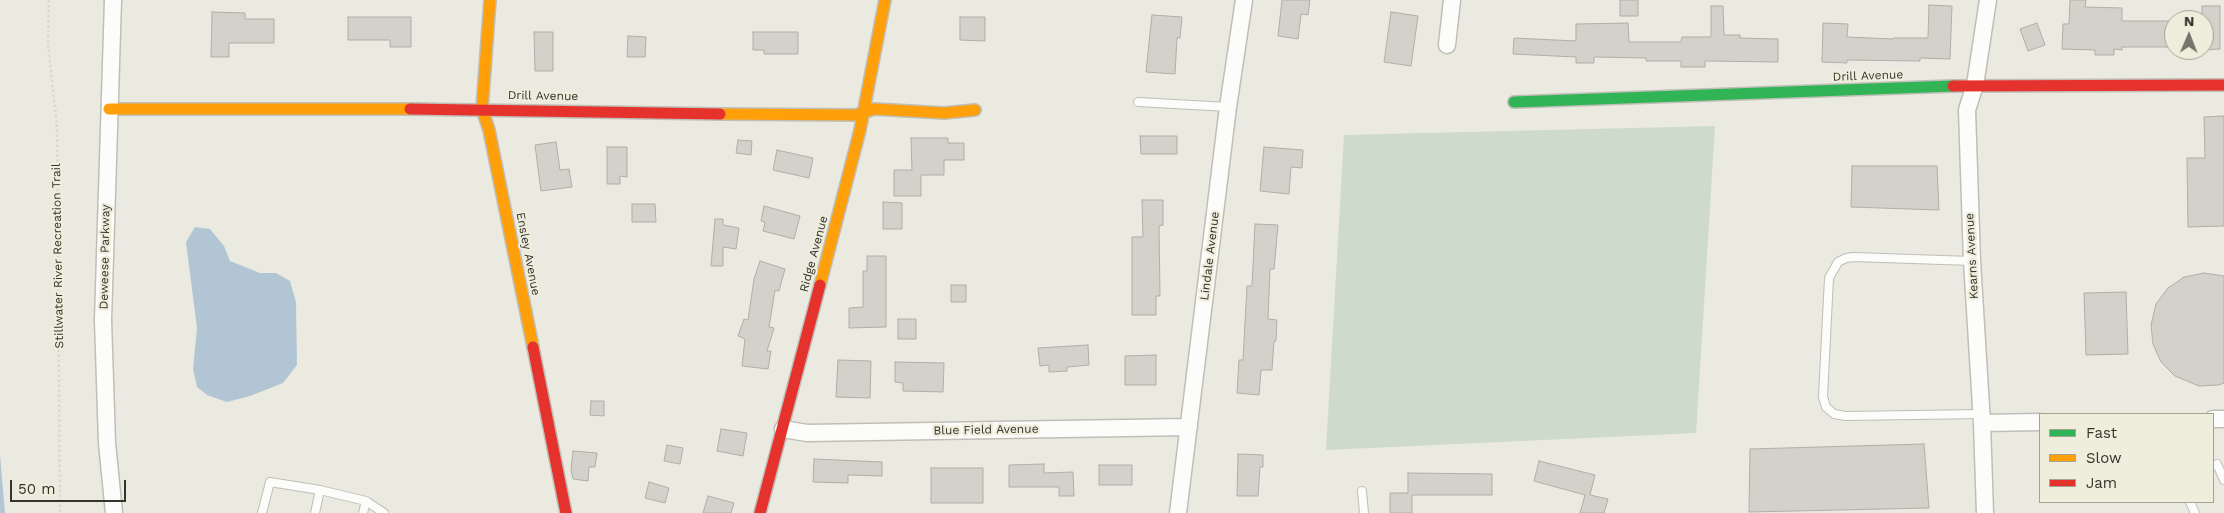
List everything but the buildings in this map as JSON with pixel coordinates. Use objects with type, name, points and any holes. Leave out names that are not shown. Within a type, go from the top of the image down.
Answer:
[{"type":"street","name":"Deweese Parkway","points":[[113,0],[103,320],[107,443],[114,513]]},
{"type":"street","name":"Ensley Avenue","points":[[490,0],[482,109],[489,130],[566,513]]},
{"type":"street","name":"Ridge Avenue","points":[[760,513],[864,112],[885,0]]},
{"type":"street","name":"Lindale Avenue","points":[[1178,513],[1228,107],[1244,0]]},
{"type":"street","points":[[1447,46],[1452,0]]},
{"type":"street","name":"Kearns Avenue","points":[[1985,513],[1982,419],[1972,261],[1967,110],[1974,86],[1988,0]]},
{"type":"street","name":"Drill Avenue","points":[[1514,102],[1974,86],[2224,85]]},
{"type":"street","name":"Drill Avenue","points":[[109,109],[482,109],[779,115],[856,115],[874,109],[944,113],[974,110]]},
{"type":"street","points":[[1982,419],[2039,422]]},
{"type":"street","name":"Blue Field Avenue","points":[[783,428],[807,433],[1189,427]]},
{"type":"lane","points":[[1138,102],[1228,107]]},
{"type":"lane","points":[[1972,261],[1853,257],[1838,262],[1829,278],[1823,396],[1826,407],[1834,414],[1846,416],[1982,419]]},
{"type":"lane","points":[[2214,466],[2217,464],[2224,480]]},
{"type":"lane","points":[[262,513],[270,482],[320,490],[366,501],[384,513]]},
{"type":"lane","points":[[315,513],[320,490]]},
{"type":"lane","points":[[1362,491],[1364,513]]},
{"type":"lane","points":[[363,513],[366,501]]},
{"type":"path","name":"Stillwater River Recreation Trail","points":[[49,0],[48,44],[57,126],[60,513]]},
{"type":"green space","points":[[1715,126],[1696,433],[1326,450],[1344,135]]},
{"type":"water","points":[[195,227],[210,229],[224,246],[230,261],[260,273],[276,273],[290,281],[296,302],[297,365],[283,383],[250,396],[227,402],[207,395],[197,387],[193,369],[197,328],[186,242]]},
{"type":"water","points":[[0,455],[5,513],[0,513]]},
{"type":"traffic: fast","points":[[1514,102],[1953,86]]},
{"type":"traffic: slow","points":[[490,0],[482,109],[489,130],[533,347]]},
{"type":"traffic: slow","points":[[820,285],[860,130],[885,0]]},
{"type":"traffic: slow","points":[[109,109],[410,109]]},
{"type":"traffic: slow","points":[[720,114],[856,115],[874,109],[944,113],[975,110]]},
{"type":"traffic: jam","points":[[1953,86],[2224,85]]},
{"type":"traffic: jam","points":[[410,109],[720,114]]},
{"type":"traffic: jam","points":[[760,513],[820,285]]},
{"type":"traffic: jam","points":[[533,347],[566,513]]}]
